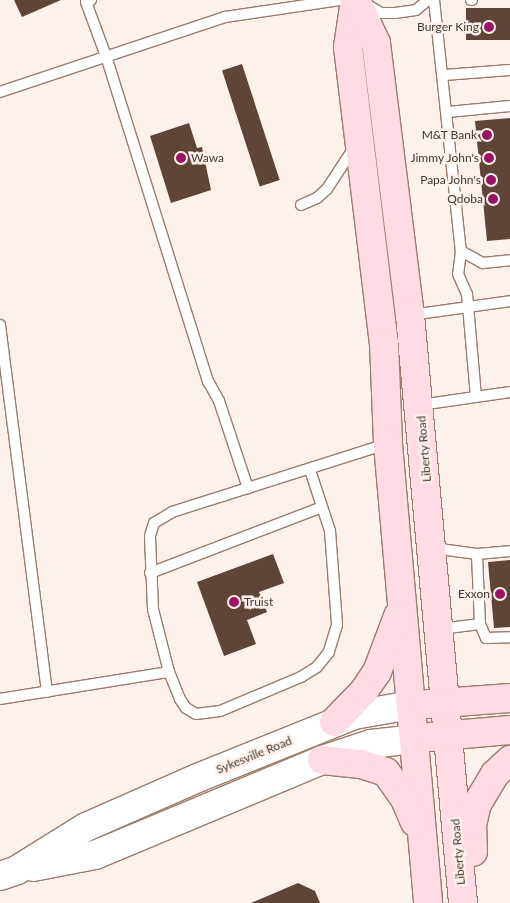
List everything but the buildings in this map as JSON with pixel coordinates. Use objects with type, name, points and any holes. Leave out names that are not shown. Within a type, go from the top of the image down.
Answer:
[{"type":"main road","points":[[356,0],[348,47],[384,343],[388,444],[428,903]]},
{"type":"main road","name":"Liberty Road","points":[[356,0],[376,43],[410,315],[420,405],[462,903]]},
{"type":"main road","points":[[334,722],[364,691],[377,672],[387,652],[402,603]]},
{"type":"main road","name":"Sykesville Road","points":[[8,873],[86,827],[334,722],[370,711],[411,705],[510,698]]},
{"type":"main road","name":"Sykesville Road","points":[[8,873],[95,854],[322,760],[371,744],[510,730]]},
{"type":"main road","points":[[322,760],[361,764],[386,772],[405,799],[423,841]]},
{"type":"main road","points":[[470,903],[474,888],[472,825],[477,804],[495,774],[510,760]]},
{"type":"lane","points":[[91,0],[86,2],[106,56],[208,381],[219,401],[248,488]]},
{"type":"lane","points":[[0,92],[245,12],[340,0]]},
{"type":"lane","points":[[356,0],[381,13],[416,10],[428,0]]},
{"type":"lane","points":[[434,0],[448,112],[461,251],[458,274],[467,294],[466,307],[476,397]]},
{"type":"lane","points":[[444,75],[510,70]]},
{"type":"lane","points":[[448,112],[510,106]]},
{"type":"lane","points":[[301,205],[317,198],[327,189],[359,139]]},
{"type":"lane","points":[[461,251],[483,263],[510,260]]},
{"type":"lane","points":[[410,315],[510,301]]},
{"type":"lane","points":[[0,325],[47,692]]},
{"type":"lane","points":[[420,405],[510,392]]},
{"type":"lane","points":[[310,470],[330,531],[337,625],[329,652],[317,667],[283,684],[206,714],[186,708],[169,672],[152,604],[150,536],[160,517],[388,444]]},
{"type":"lane","points":[[150,573],[322,506]]},
{"type":"lane","points":[[432,548],[477,554],[510,551]]},
{"type":"lane","points":[[477,554],[480,624],[486,638],[510,637]]},
{"type":"lane","points":[[439,630],[480,624]]},
{"type":"lane","points":[[0,699],[169,672]]},
{"type":"place","name":"Burger King","points":[[489,27]]},
{"type":"place","name":"M&T Bank","points":[[487,135]]},
{"type":"place","name":"Wawa","points":[[181,158]]},
{"type":"place","name":"Jimmy John's","points":[[489,158]]},
{"type":"place","name":"Papa John's","points":[[491,180]]},
{"type":"place","name":"Qdoba","points":[[493,199]]},
{"type":"place","name":"Exxon","points":[[500,594]]},
{"type":"place","name":"Truist","points":[[234,602]]}]
